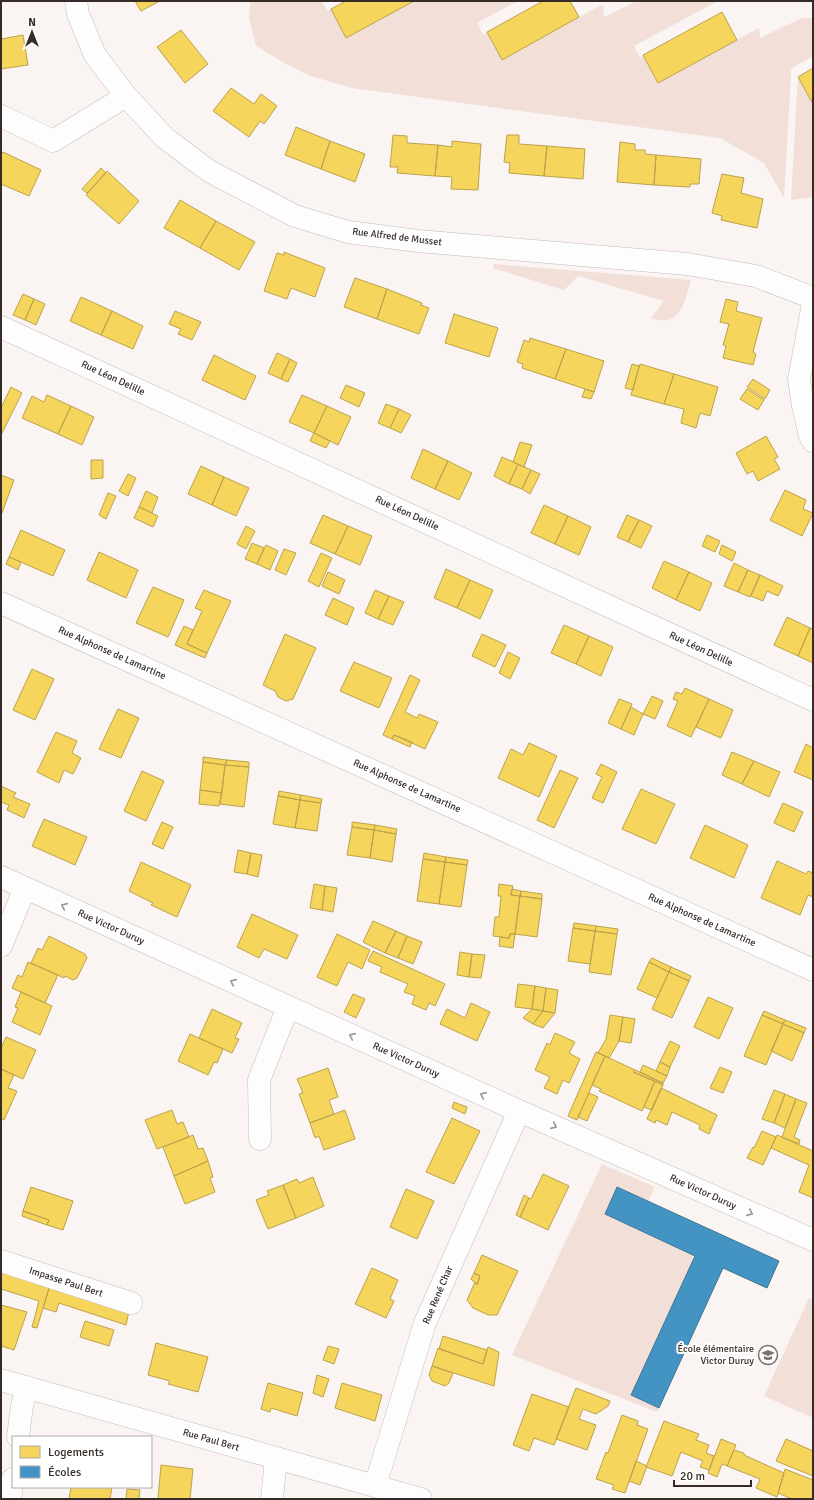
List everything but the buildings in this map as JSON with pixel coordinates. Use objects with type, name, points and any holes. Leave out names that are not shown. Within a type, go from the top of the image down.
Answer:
[{"type":"street","name":"Rue Alfred de Musset","points":[[76,1],[78,14],[95,55],[126,96],[165,138],[209,171],[295,216],[348,232],[418,241],[687,264],[756,276],[813,298]]},
{"type":"street","points":[[1,116],[53,141],[126,96]]},
{"type":"street","points":[[813,304],[799,379],[803,406],[810,436],[813,440]]},
{"type":"street","name":"Rue Léon Delille","points":[[1,327],[813,700]]},
{"type":"street","name":"Rue Alphonse de Lamartine","points":[[1,603],[813,970]]},
{"type":"street","name":"Rue Victor Duruy","points":[[1,877],[519,1111],[813,1240]]},
{"type":"street","points":[[1,946],[25,888]]},
{"type":"street","points":[[260,1139],[259,1080],[288,1007]]},
{"type":"street","name":"Rue René Char","points":[[376,1486],[425,1323],[519,1111]]},
{"type":"street","name":"Impasse Paul Bert","points":[[1,1261],[131,1303]]},
{"type":"street","name":"Rue Paul Bert","points":[[1,1380],[421,1499]]},
{"type":"street","points":[[18,1436],[22,1406],[27,1387]]},
{"type":"street","points":[[272,1499],[276,1458]]},
{"type":"street","points":[[10,1499],[12,1486]]},
{"type":"shaded area","points":[[250,1],[322,1],[327,11],[331,9],[346,38],[414,1],[518,1],[477,23],[483,35],[487,32],[502,60],[603,4],[604,17],[637,1],[718,1],[634,46],[640,58],[643,55],[658,82],[759,28],[760,38],[802,18],[813,18],[813,56],[790,69],[784,198],[764,163],[720,138],[352,88],[311,76],[286,64],[256,46],[249,17]]},
{"type":"shaded area","points":[[798,77],[813,104],[813,197],[791,200]]},
{"type":"shaded area","points":[[494,264],[691,280],[680,311],[669,320],[661,320],[651,318],[664,301],[578,276],[564,290],[493,268]]},
{"type":"shaded area","points":[[602,1164],[655,1187],[648,1201],[617,1187],[605,1214],[695,1256],[631,1395],[659,1408],[657,1412],[512,1355]]},
{"type":"shaded area","points":[[809,1298],[813,1300],[813,1418],[764,1396]]},
{"type":"place","name":"École élémentaire Victor Duruy","points":[[768,1355]]}]
